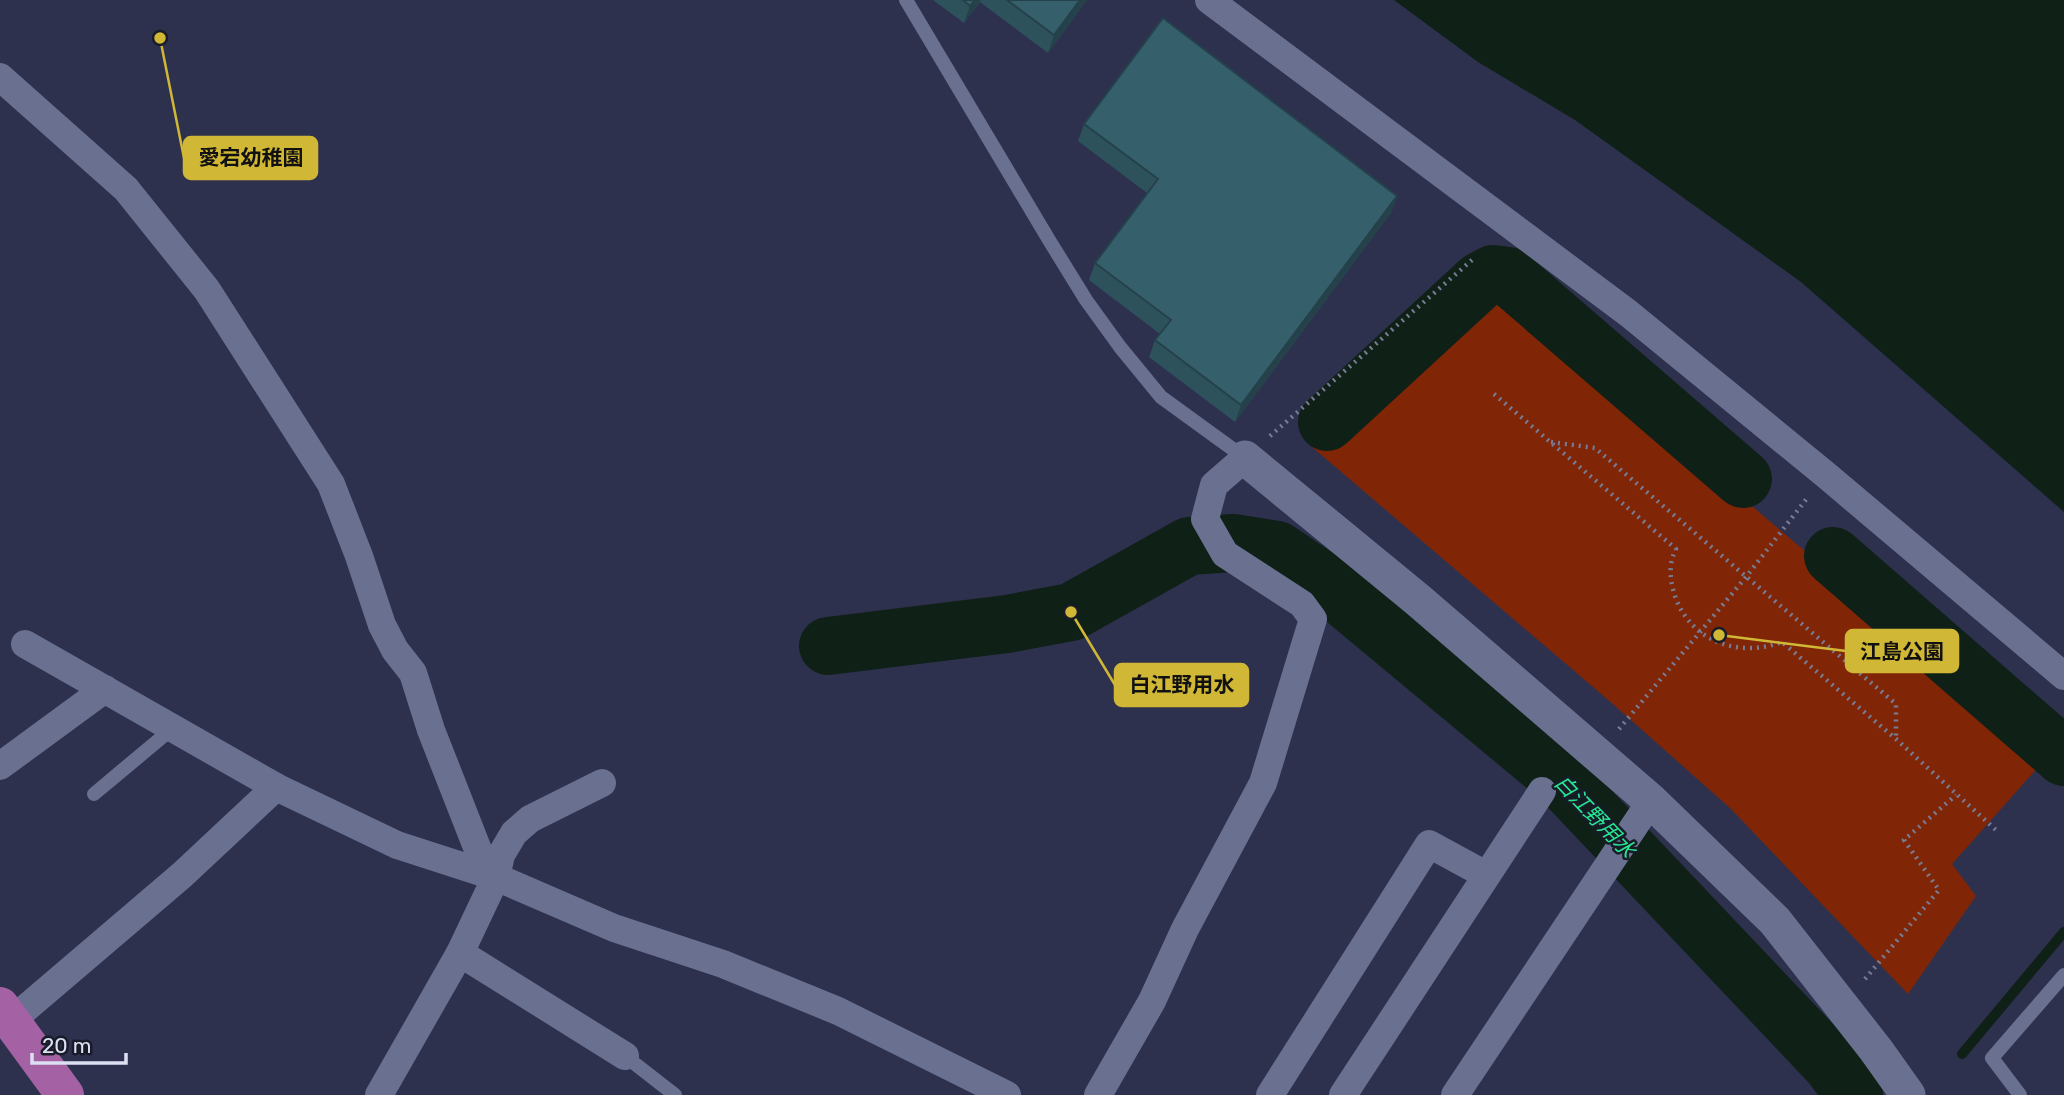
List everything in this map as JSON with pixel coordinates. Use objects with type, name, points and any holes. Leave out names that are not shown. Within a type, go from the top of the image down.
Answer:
[{"type":"main road","points":[[6,1013],[65,1095]]},
{"type":"street","points":[[1209,0],[1628,313],[1826,475],[2064,676]]},
{"type":"street","points":[[0,77],[126,190],[207,290],[331,484],[382,625],[395,650],[413,673],[431,730],[480,855],[496,877]]},
{"type":"street","points":[[1098,1095],[1152,1001],[1185,929],[1263,783],[1313,619],[1302,604],[1224,555],[1205,519],[1214,485],[1245,458],[1418,600],[1651,801],[1775,921],[1908,1095]]},
{"type":"street","points":[[25,644],[276,787],[397,845],[496,877],[614,928],[723,964],[838,1011],[1007,1095]]},
{"type":"street","points":[[0,766],[105,689]]},
{"type":"street","points":[[379,1095],[460,953],[496,877],[500,855],[514,833],[530,819],[602,783]]},
{"type":"street","points":[[6,1013],[182,876],[276,787]]},
{"type":"street","points":[[1343,1095],[1542,791]]},
{"type":"street","points":[[1455,1095],[1651,801]]},
{"type":"street","points":[[1270,1095],[1429,844],[1486,875]]},
{"type":"street","points":[[460,953],[625,1056]]},
{"type":"lane","points":[[906,0],[1062,260],[1120,347],[1161,397],[1245,458]]},
{"type":"lane","points":[[94,794],[173,728]]},
{"type":"lane","points":[[2020,1095],[1992,1058],[2064,975]]},
{"type":"lane","points":[[625,1056],[675,1095]]},
{"type":"path","points":[[1245,458],[1472,260]]},
{"type":"path","points":[[1494,394],[1676,549],[1670,574],[1674,593],[1687,620],[1700,633],[1729,646],[1749,649],[1782,642],[1896,739],[1997,831]]},
{"type":"path","points":[[1550,441],[1595,448],[1896,704],[1896,739]]},
{"type":"path","points":[[1618,729],[1746,577],[1826,475]]},
{"type":"path","points":[[1865,979],[1939,890],[1904,840],[1956,795]]},
{"type":"shaded area","points":[[1394,0],[2064,0],[2064,512],[1801,282],[1575,120],[1478,62]]},
{"type":"shaded area","points":[[1494,286],[2049,755],[1952,864],[1976,896],[1908,994],[1730,808],[1614,705],[1312,447]]},
{"type":"building","points":[[963,0],[975,0],[970,6]]},
{"type":"building","points":[[1007,0],[1080,0],[1054,35]]},
{"type":"building","points":[[1163,18],[1397,196],[1241,405],[1155,340],[1171,320],[1095,263],[1158,179],[1084,124]]},
{"type":"waterway","points":[[1327,422],[1480,281],[1493,274],[1508,276],[1743,479]]},
{"type":"waterway","name":"白江野用水","points":[[828,646],[1007,624],[1071,612],[1189,546],[1233,543],[1277,550],[1323,581],[1560,778],[1831,1064],[1854,1095]]},
{"type":"waterway","points":[[1833,556],[2064,757]]},
{"type":"waterway","points":[[1962,1054],[2064,932]]},
{"type":"place","name":"愛宕幼稚園","points":[[160,38]]},
{"type":"place","name":"白江野用水","points":[[1071,612]]},
{"type":"place","name":"江島公園","points":[[1719,635]]}]
